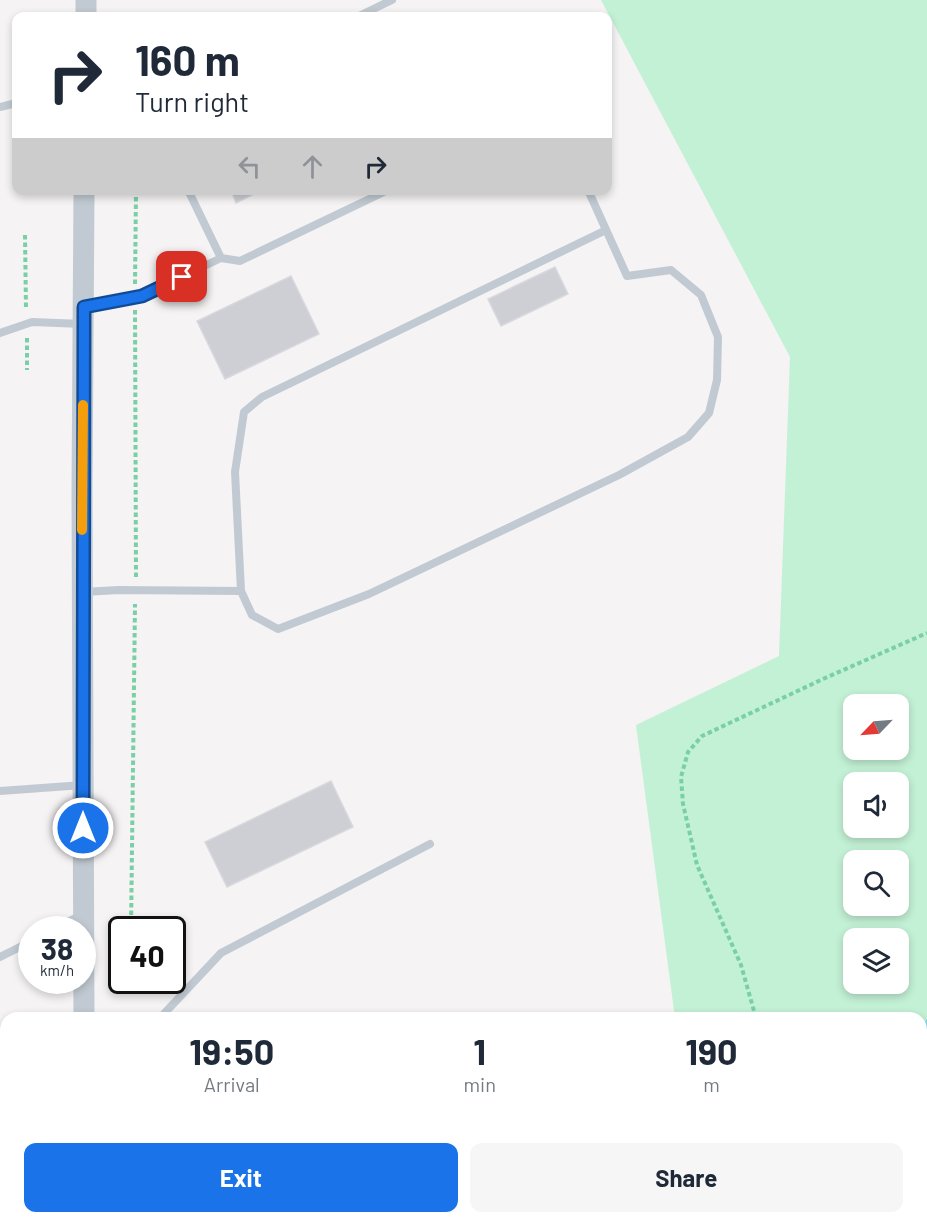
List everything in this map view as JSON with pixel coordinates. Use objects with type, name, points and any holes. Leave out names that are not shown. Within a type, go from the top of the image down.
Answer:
[{"type":"street","points":[[84,195],[82,592],[84,1012]]},
{"type":"lane","points":[[367,12],[392,0]]},
{"type":"lane","points":[[190,195],[221,258]]},
{"type":"lane","points":[[0,333],[32,322],[83,316],[142,296],[221,258],[240,261],[378,195]]},
{"type":"lane","points":[[590,195],[627,276],[671,270],[701,295],[718,337],[717,380],[709,413],[688,437],[619,475],[369,594],[278,629],[252,615],[241,591],[235,472],[244,412],[262,397],[606,230]]},
{"type":"lane","points":[[82,592],[241,591]]},
{"type":"lane","points":[[0,791],[83,785]]},
{"type":"lane","points":[[166,1012],[221,953],[430,844]]},
{"type":"lane","points":[[80,916],[84,914]]},
{"type":"lane","points":[[0,957],[18,948]]},
{"type":"path","points":[[131,916],[136,590],[136,195]]},
{"type":"path","points":[[26,235],[27,370]]},
{"type":"path","points":[[754,1012],[741,965],[695,856],[682,804],[681,777],[688,752],[702,735],[832,674],[927,633]]},
{"type":"green space","points":[[601,0],[927,0],[927,1012],[674,1012],[636,725],[779,656],[790,357],[612,21],[612,12],[607,12]]},
{"type":"building","points":[[233,195],[252,195],[236,203]]},
{"type":"building","points":[[555,267],[568,294],[501,326],[488,299]]},
{"type":"building","points":[[291,276],[319,334],[225,379],[197,321]]},
{"type":"building","points":[[331,781],[353,827],[227,887],[205,842]]},
{"type":"slow traffic","points":[[82,530],[83,405]]},
{"type":"route","points":[[83,828],[84,307],[142,296],[182,277]]}]
